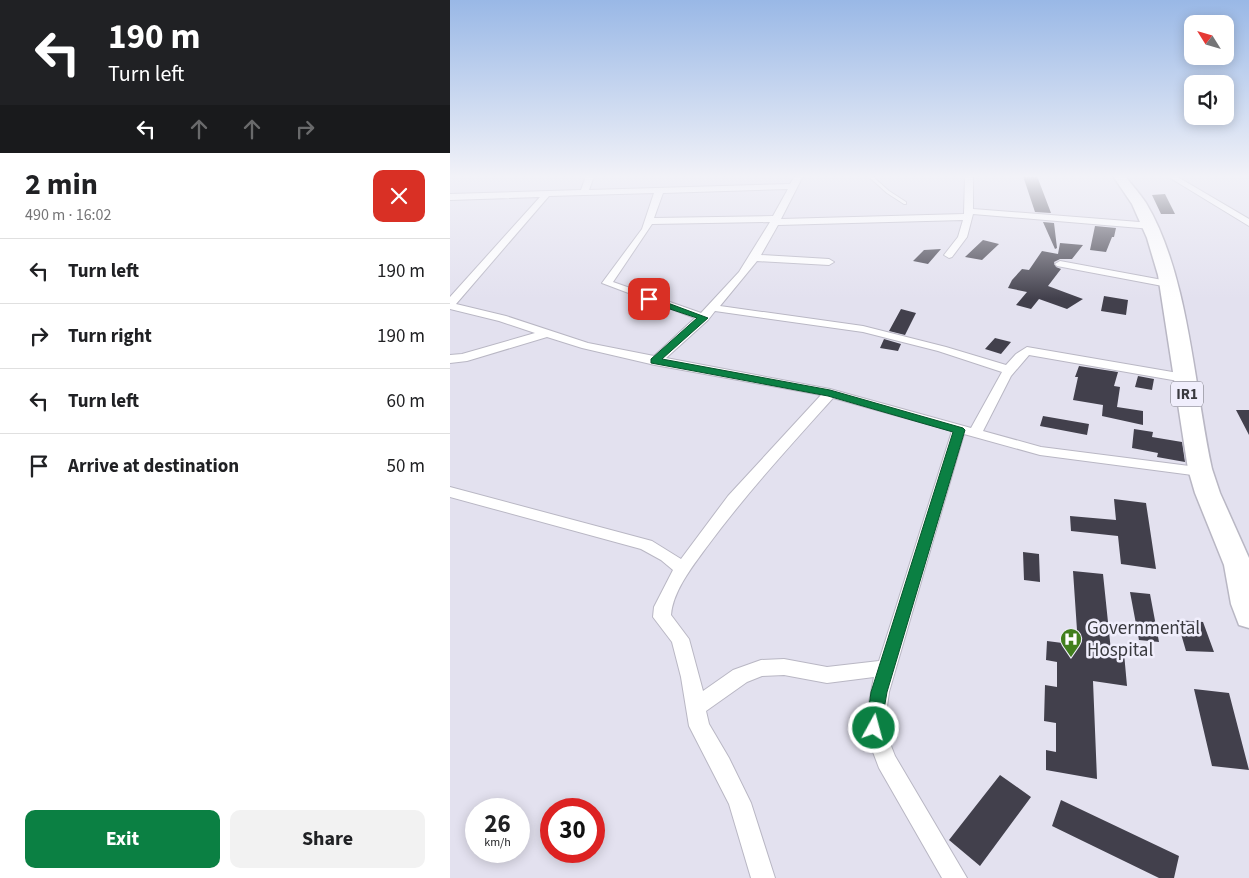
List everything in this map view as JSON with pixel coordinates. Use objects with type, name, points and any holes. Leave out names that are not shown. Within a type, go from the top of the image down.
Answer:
[{"type":"main road","name":"IR1","points":[[1147,217],[1152,226],[1168,284],[1200,471],[1243,566],[1249,617]]},
{"type":"street","points":[[526,217],[450,305],[502,318],[586,346],[655,361],[830,393],[967,432],[1040,450],[1200,471]]},
{"type":"street","points":[[651,217],[633,248],[607,284],[704,318]]},
{"type":"street","points":[[655,361],[714,308],[754,258],[779,217]]},
{"type":"street","points":[[650,221],[777,221],[887,217]]},
{"type":"street","points":[[949,255],[959,245],[966,233],[969,217]]},
{"type":"street","points":[[1014,217],[1152,226]]},
{"type":"street","points":[[754,258],[829,262]]},
{"type":"street","points":[[1060,264],[1168,284]]},
{"type":"street","points":[[714,308],[862,329],[942,349],[1009,370]]},
{"type":"street","points":[[450,359],[463,358],[547,332]]},
{"type":"street","points":[[955,878],[936,849],[886,761],[874,728],[879,692],[967,432],[1022,353],[1035,352],[1184,378]]},
{"type":"street","points":[[763,878],[740,803],[722,765],[699,726],[691,677],[680,639],[662,617],[663,607],[682,569],[733,500],[830,393]]},
{"type":"street","points":[[450,492],[646,545],[667,556],[682,569]]},
{"type":"street","points":[[696,707],[740,676],[761,668],[784,667],[827,674],[887,668]]},
{"type":"building","points":[[1043,222],[1054,223],[1057,248],[1055,249]]},
{"type":"building","points":[[1095,226],[1116,228],[1114,237],[1112,237],[1106,252],[1090,250]]},
{"type":"building","points":[[983,240],[999,244],[982,260],[965,257]]},
{"type":"building","points":[[1060,243],[1083,245],[1072,259],[1060,259],[1054,262],[1056,267],[1061,269],[1048,286],[1083,299],[1067,309],[1039,299],[1031,309],[1016,305],[1027,292],[1008,288],[1012,280],[1022,269],[1029,270],[1042,251],[1058,254]]},
{"type":"building","points":[[941,249],[928,264],[913,261],[924,250]]},
{"type":"building","points":[[1104,296],[1128,300],[1126,315],[1101,311]]},
{"type":"building","points":[[901,309],[916,313],[905,335],[889,331]]},
{"type":"building","points":[[995,338],[1011,342],[1001,354],[985,349]]},
{"type":"building","points":[[884,339],[901,344],[898,351],[880,348]]},
{"type":"building","points":[[1079,366],[1118,372],[1114,386],[1120,387],[1117,407],[1143,411],[1143,425],[1102,416],[1103,405],[1073,400],[1078,377],[1075,377]]},
{"type":"building","points":[[1138,376],[1154,379],[1152,390],[1135,387]]},
{"type":"building","points":[[1236,410],[1249,410],[1249,435]]},
{"type":"building","points":[[1043,416],[1089,424],[1087,435],[1040,426]]},
{"type":"building","points":[[1134,429],[1153,432],[1152,437],[1182,442],[1185,462],[1157,457],[1158,453],[1132,448]]},
{"type":"building","points":[[1114,499],[1146,503],[1156,569],[1121,564],[1118,536],[1071,531],[1070,516],[1116,520]]},
{"type":"building","points":[[1023,552],[1039,554],[1040,582],[1024,580]]},
{"type":"building","points":[[1073,571],[1103,574],[1111,651],[1124,653],[1127,686],[1093,681],[1097,779],[1046,770],[1046,750],[1056,752],[1056,723],[1044,721],[1045,685],[1057,687],[1057,662],[1046,660],[1047,641],[1078,645]]},
{"type":"building","points":[[1130,592],[1150,594],[1159,642],[1139,640]]},
{"type":"building","points":[[1177,620],[1203,622],[1214,652],[1186,651]]},
{"type":"building","points":[[1194,689],[1229,693],[1249,770],[1212,766]]},
{"type":"building","points":[[1000,775],[1031,797],[980,866],[949,840]]},
{"type":"building","points":[[1061,800],[1179,856],[1174,878],[1159,878],[1052,826]]},
{"type":"place","name":"Governmental Hospital","points":[[1071,658]]},
{"type":"route","points":[[649,299],[704,318],[655,361],[830,393],[959,430],[879,692],[874,728]]}]
